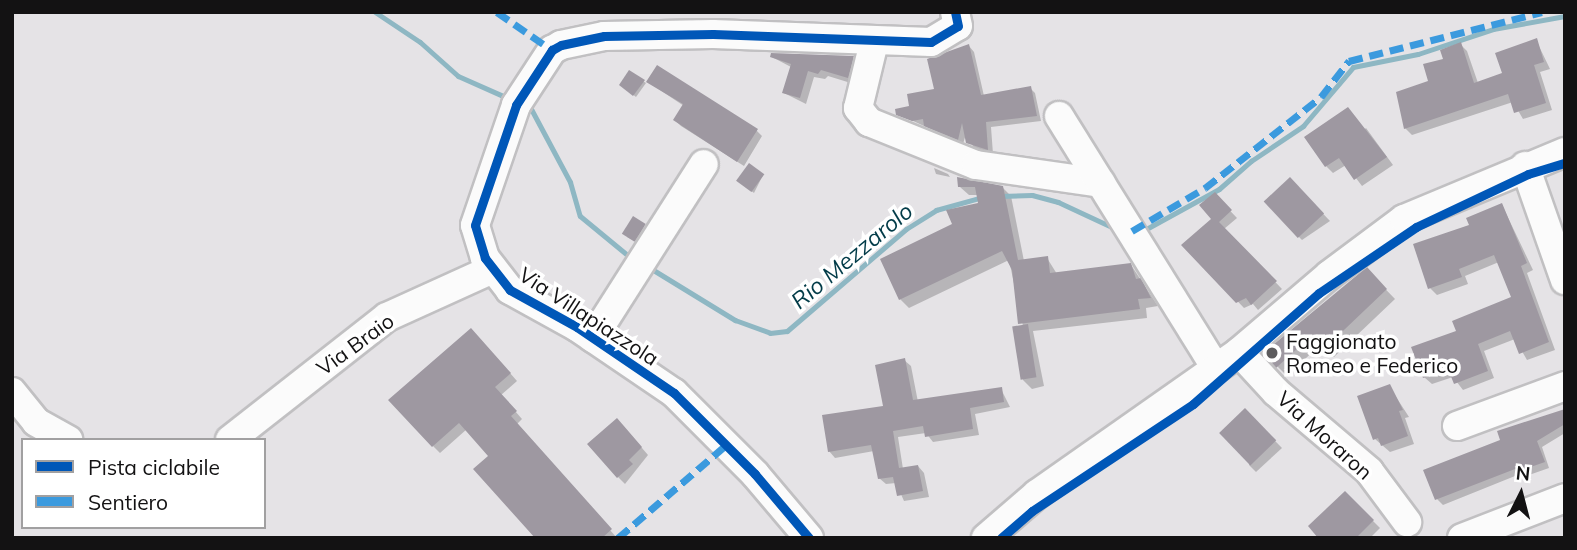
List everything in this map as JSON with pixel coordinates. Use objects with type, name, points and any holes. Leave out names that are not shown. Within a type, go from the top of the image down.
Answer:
[{"type":"street","name":"Via Villapiazzola","points":[[809,538],[755,474],[674,393],[593,338],[510,290],[485,258],[475,225],[516,105],[552,50],[618,36],[713,34],[931,42],[958,26],[956,12]]},
{"type":"street","points":[[874,42],[858,108],[869,122],[976,165],[1101,183]]},
{"type":"street","name":"Via Moraron","points":[[1059,116],[1101,183],[1228,360],[1276,392],[1369,471],[1407,522]]},
{"type":"street","points":[[986,538],[1037,494],[1228,360],[1329,275],[1404,219],[1525,166],[1565,152]]},
{"type":"street","points":[[593,338],[704,164]]},
{"type":"street","points":[[1525,166],[1565,280]]},
{"type":"street","name":"Via Braio","points":[[233,438],[387,317],[493,269]]},
{"type":"street","points":[[1457,426],[1565,386]]},
{"type":"street","points":[[12,392],[36,422],[64,438]]},
{"type":"street","points":[[1462,538],[1565,498]]},
{"type":"building","points":[[1537,38],[1544,62],[1534,65],[1546,103],[1514,113],[1508,94],[1404,129],[1396,92],[1428,81],[1423,64],[1443,59],[1440,50],[1461,42],[1474,83],[1502,73],[1495,53]]},
{"type":"building","points":[[969,44],[981,95],[1031,86],[1037,116],[986,122],[988,150],[966,143],[962,123],[958,140],[924,126],[923,119],[912,121],[896,115],[895,109],[909,106],[907,94],[934,89],[927,59]]},
{"type":"building","points":[[771,53],[854,56],[848,78],[821,70],[818,74],[808,71],[800,98],[782,93],[791,64],[770,57]]},
{"type":"building","points":[[657,65],[758,129],[737,162],[673,120],[683,104],[646,82]]},
{"type":"building","points":[[629,70],[645,80],[633,96],[619,85]]},
{"type":"building","points":[[1348,107],[1387,157],[1354,180],[1339,158],[1325,167],[1304,137]]},
{"type":"building","points":[[749,163],[764,174],[751,192],[736,181]]},
{"type":"building","points":[[957,177],[1003,186],[1018,260],[1048,256],[1050,273],[1131,263],[1136,279],[1141,278],[1151,298],[1138,299],[1140,309],[1018,324],[1012,270],[1002,251],[899,300],[880,259],[952,224],[946,210],[978,203],[975,187],[958,187]]},
{"type":"building","points":[[1290,177],[1324,214],[1298,238],[1264,202]]},
{"type":"building","points":[[1215,192],[1232,210],[1219,222],[1277,281],[1251,305],[1246,298],[1236,303],[1181,245],[1211,219],[1199,205]]},
{"type":"building","points":[[1502,203],[1527,263],[1521,266],[1549,342],[1519,354],[1510,331],[1478,344],[1488,371],[1454,384],[1448,369],[1423,378],[1411,347],[1456,331],[1452,321],[1511,297],[1494,255],[1459,269],[1462,277],[1428,289],[1413,244],[1469,225],[1466,218]]},
{"type":"building","points":[[633,216],[646,224],[635,242],[622,234]]},
{"type":"building","points":[[1367,267],[1387,289],[1324,349],[1311,336],[1276,368],[1263,353]]},
{"type":"building","points":[[1028,324],[1036,377],[1021,380],[1012,327]]},
{"type":"building","points":[[471,328],[511,373],[495,387],[517,411],[511,416],[612,529],[602,538],[535,538],[473,469],[488,456],[459,423],[432,447],[388,400]]},
{"type":"building","points":[[905,358],[913,400],[1002,387],[1004,402],[970,408],[973,429],[925,437],[923,426],[893,431],[899,468],[918,465],[923,491],[897,496],[893,477],[878,479],[871,445],[828,452],[822,415],[883,406],[875,365]]},
{"type":"building","points":[[1390,384],[1403,410],[1399,411],[1408,436],[1381,446],[1378,438],[1373,440],[1357,396]]},
{"type":"building","points":[[1245,408],[1276,440],[1250,465],[1219,433]]},
{"type":"building","points":[[1565,409],[1565,424],[1537,441],[1545,462],[1516,472],[1515,469],[1435,500],[1423,470],[1500,440],[1497,431]]},
{"type":"building","points":[[617,418],[642,447],[629,460],[633,464],[617,478],[587,444]]},
{"type":"building","points":[[1345,491],[1374,520],[1356,538],[1318,538],[1308,526]]},
{"type":"waterway","name":"Rio Mezzarolo","points":[[375,12],[420,42],[458,76],[510,99]]},
{"type":"waterway","name":"Rio Mezzarolo","points":[[1148,228],[1219,189],[1251,161],[1303,126],[1353,67],[1418,54],[1493,29],[1565,16]]},
{"type":"waterway","name":"Rio Mezzarolo","points":[[530,107],[570,182],[580,216],[631,258]]},
{"type":"waterway","name":"Rio Mezzarolo","points":[[1000,196],[1032,195],[1058,202],[1116,229]]},
{"type":"waterway","name":"Rio Mezzarolo","points":[[650,268],[735,320],[770,333],[787,331],[906,229],[936,210],[983,197]]},
{"type":"marked path","points":[[497,12],[552,50]]},
{"type":"marked path","points":[[1132,231],[1205,188],[1321,97],[1349,61],[1542,12]]},
{"type":"marked path","points":[[618,538],[726,445]]},
{"type":"cycle path","points":[[809,538],[755,474],[674,393],[577,327],[510,290],[485,258],[475,225],[516,105],[552,50],[561,45],[604,36],[713,34],[931,42],[958,26],[955,12]]},
{"type":"cycle path","points":[[1001,538],[1032,511],[1193,404],[1319,293],[1416,227],[1528,174],[1565,163]]},
{"type":"place","name":"Faggionato Romeo e Federico","points":[[1272,353]]}]
